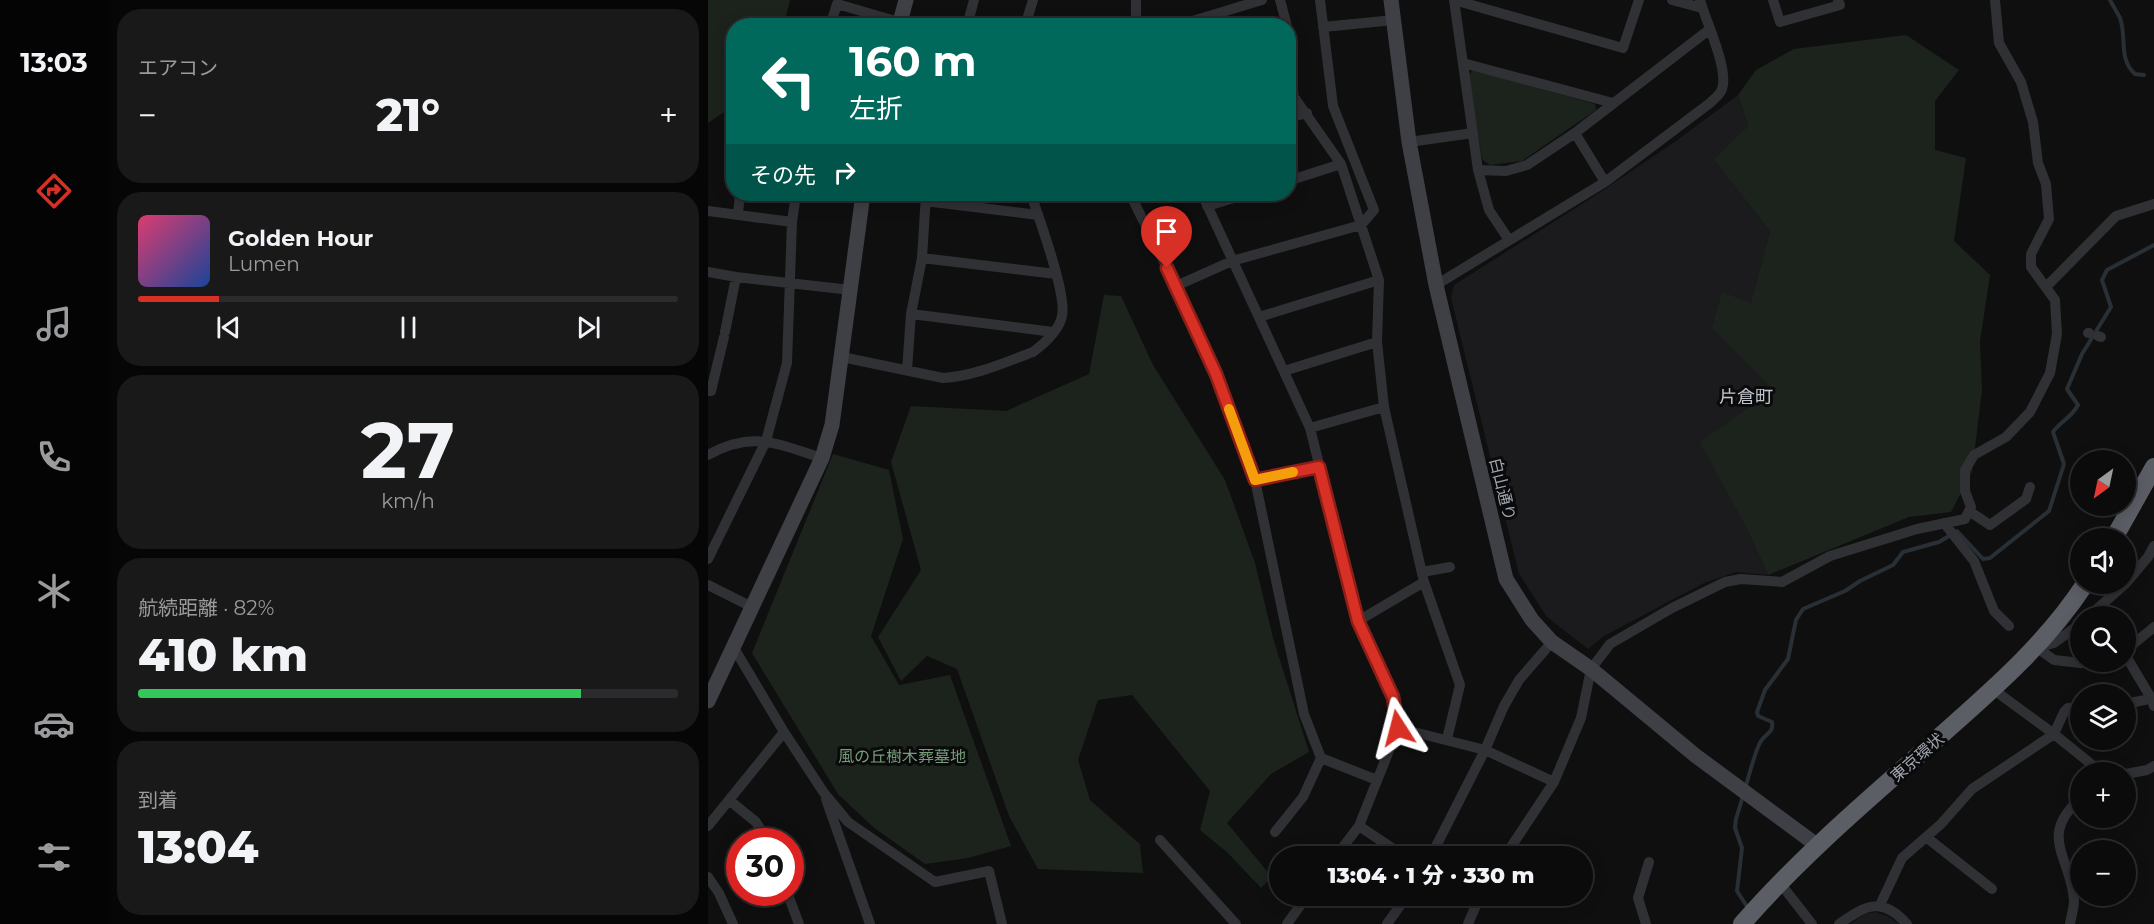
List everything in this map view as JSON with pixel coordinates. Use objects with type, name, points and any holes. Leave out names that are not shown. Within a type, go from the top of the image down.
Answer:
[{"type":"highway","points":[[2120,528],[2154,468]]},
{"type":"highway","name":"東京環状","points":[[1749,917],[1818,846],[1994,690],[2036,647],[2077,594]]},
{"type":"street","points":[[901,18],[906,0]]},
{"type":"street","points":[[969,18],[974,0]]},
{"type":"street","points":[[1027,18],[1033,0]]},
{"type":"street","points":[[1136,0],[1136,18]]},
{"type":"street","points":[[1202,18],[1262,0]]},
{"type":"street","points":[[1280,0],[1285,18]]},
{"type":"street","points":[[1176,286],[1232,261],[1361,225],[1374,210],[1333,106],[1320,0]]},
{"type":"street","name":"白山通り","points":[[1391,0],[1409,142],[1436,285],[1506,579],[1532,620],[1552,642],[1591,669],[1696,756],[1818,846]]},
{"type":"street","points":[[1509,240],[1490,210],[1478,170],[1454,0],[1623,48],[1640,0]]},
{"type":"street","points":[[1436,285],[1605,182],[1722,92],[1724,80],[1701,4],[1672,0]]},
{"type":"street","points":[[1773,0],[1780,22],[1840,5],[1838,0]]},
{"type":"street","points":[[1512,846],[1554,782],[1581,718],[1591,669],[1610,644],[1672,608],[1725,582],[1741,579],[1782,582],[1830,556],[1917,529],[1965,519],[1971,507],[1965,491],[1965,470],[1974,455],[2006,437],[2030,412],[2050,373],[2057,325],[2055,300],[2031,267],[2031,254],[2049,219],[2046,184],[2038,163],[2033,122],[2021,82],[1999,43],[1995,0]]},
{"type":"street","points":[[833,18],[838,2],[882,18]]},
{"type":"street","points":[[1323,27],[1394,20]]},
{"type":"street","points":[[1478,170],[1506,171],[1527,165],[1575,133],[1710,29]]},
{"type":"street","points":[[1463,63],[1613,103]]},
{"type":"street","points":[[1296,99],[1341,164],[1379,280],[1377,342],[1384,407],[1423,577],[1460,685],[1447,739]]},
{"type":"street","points":[[1296,116],[1307,113]]},
{"type":"street","points":[[1409,142],[1473,133]]},
{"type":"street","points":[[1575,133],[1605,182]]},
{"type":"street","points":[[1296,178],[1341,164]]},
{"type":"street","points":[[738,214],[739,201]]},
{"type":"street","points":[[708,559],[766,441],[787,363],[792,222],[795,201]]},
{"type":"street","points":[[708,701],[822,458],[832,425],[862,201]]},
{"type":"street","points":[[907,370],[911,314],[922,258],[926,201]]},
{"type":"street","points":[[951,201],[1038,215]]},
{"type":"street","points":[[842,357],[943,378],[976,373],[1033,352],[1059,324],[1063,308],[1063,298],[1033,201]]},
{"type":"street","points":[[1134,201],[1216,374],[1255,480],[1304,714],[1321,758],[1303,797],[1275,832]]},
{"type":"street","points":[[1205,201],[1310,428],[1358,621],[1393,697],[1398,728],[1359,826],[1344,846]]},
{"type":"street","points":[[1207,206],[1224,201]]},
{"type":"street","points":[[2046,287],[2116,216],[2154,204]]},
{"type":"street","points":[[708,211],[792,222]]},
{"type":"street","points":[[922,258],[1056,274]]},
{"type":"street","points":[[708,272],[850,290]]},
{"type":"street","points":[[708,391],[711,391],[713,360],[724,335],[736,277]]},
{"type":"street","points":[[1259,317],[1379,280]]},
{"type":"street","points":[[911,314],[1053,332]]},
{"type":"street","points":[[1284,371],[1377,342]]},
{"type":"street","points":[[1310,428],[1384,407]]},
{"type":"street","points":[[708,455],[721,448],[745,441],[766,441],[822,458]]},
{"type":"street","points":[[1255,480],[1319,467]]},
{"type":"street","points":[[1969,511],[1990,525],[2026,499],[2030,487]]},
{"type":"street","points":[[1944,523],[1974,561],[1994,612],[2009,626]]},
{"type":"street","points":[[2136,571],[2154,546]]},
{"type":"street","points":[[1358,621],[1423,577],[1449,567]]},
{"type":"street","points":[[708,585],[752,607]]},
{"type":"street","points":[[2100,606],[2113,594]]},
{"type":"street","points":[[2136,642],[2154,627]]},
{"type":"street","points":[[2036,647],[2054,643],[2070,631]]},
{"type":"street","points":[[1436,846],[1485,750],[1503,706],[1519,680],[1552,642]]},
{"type":"street","points":[[2036,647],[2054,660],[2070,662]]},
{"type":"street","points":[[734,648],[784,732],[824,793],[848,822],[935,882],[988,871],[1002,924]]},
{"type":"street","points":[[2136,672],[2153,701],[2136,703]]},
{"type":"street","points":[[1994,690],[2089,762]]},
{"type":"street","points":[[1880,906],[1902,858],[1941,824],[1972,789],[2054,734],[2064,712],[2070,708]]},
{"type":"street","points":[[1398,728],[1485,750],[1554,782]]},
{"type":"street","points":[[708,826],[784,732]]},
{"type":"street","points":[[1321,758],[1377,780]]},
{"type":"street","points":[[2136,773],[2152,771]]},
{"type":"street","points":[[824,793],[870,924]]},
{"type":"street","points":[[729,800],[756,822],[760,828]]},
{"type":"street","points":[[2070,808],[2060,825],[2058,847],[2069,876],[2074,902],[2070,924]]},
{"type":"street","points":[[1359,826],[1389,846]]},
{"type":"street","points":[[1926,837],[1992,889]]},
{"type":"street","points":[[1160,840],[1236,924]]},
{"type":"street","points":[[1646,924],[1638,898],[1649,862]]},
{"type":"street","points":[[708,877],[719,893],[733,924]]},
{"type":"street","points":[[1780,884],[1812,924]]},
{"type":"street","points":[[793,906],[799,924]]},
{"type":"street","points":[[1287,924],[1300,906]]},
{"type":"street","points":[[1387,924],[1400,906]]},
{"type":"street","points":[[1468,924],[1476,906]]},
{"type":"street","points":[[1839,924],[1861,908],[1880,906],[1891,910],[1907,924]]},
{"type":"shaded area","points":[[1738,95],[1748,126],[1715,161],[1770,231],[1751,304],[1774,390],[1747,530],[1768,575],[1736,572],[1704,583],[1604,636],[1588,649],[1547,617],[1519,574],[1451,298],[1454,285],[1596,195],[1676,141]]},
{"type":"shaded area","points":[[1876,912],[1900,924],[1850,924],[1865,914]]},
{"type":"green space","points":[[708,0],[790,0],[786,18],[726,18],[726,111],[708,123]]},
{"type":"green space","points":[[1906,35],[1959,70],[1935,101],[1935,150],[1966,158],[1954,241],[1990,275],[1980,341],[1982,390],[1972,472],[1951,512],[1909,517],[1768,575],[1744,523],[1700,442],[1774,390],[1712,328],[1722,292],[1751,303],[1770,231],[1714,160],[1748,126],[1738,95],[1756,70],[1794,49]]},
{"type":"green space","points":[[1473,70],[1595,104],[1596,110],[1522,161],[1490,165],[1482,159],[1468,75]]},
{"type":"green space","points":[[1104,295],[1121,296],[1153,365],[1225,480],[1255,563],[1273,638],[1309,752],[1271,774],[1227,823],[1269,873],[1269,880],[1261,888],[1228,853],[1200,830],[1210,791],[1132,695],[1098,700],[1078,760],[1090,800],[1140,844],[1143,873],[1038,869],[1009,816],[957,669],[927,656],[901,681],[878,637],[921,570],[891,462],[911,406],[1006,411],[1089,374]]},
{"type":"green space","name":"風の丘樹木葬墓地","points":[[833,454],[889,470],[903,539],[871,636],[899,685],[950,675],[1011,846],[968,858],[925,864],[873,827],[838,794],[752,653]]},
{"type":"waterway","points":[[2110,0],[2122,25],[2126,62],[2135,74],[2144,75]]},
{"type":"waterway","points":[[1957,531],[1983,559],[1990,558],[2049,511],[2064,464],[2053,432],[2078,405],[2067,389],[2082,354],[2111,307],[2102,280],[2107,270],[2154,245]]},
{"type":"waterway","points":[[1745,788],[1759,745],[1771,731],[1772,726],[1772,722],[1758,716],[1757,712],[1765,690],[1788,659],[1796,620],[1803,609],[1845,591],[1893,565],[1903,552],[1939,542],[1949,536]]},
{"type":"waterway","points":[[1743,796],[1735,828],[1742,848],[1737,891],[1748,908]]},
{"type":"slow traffic","points":[[1229,409],[1255,480],[1293,472]]},
{"type":"district","name":"片倉町","points":[[1746,397]]},
{"type":"route","points":[[1167,268],[1216,374],[1255,480],[1319,467],[1358,621],[1393,697],[1398,728]]}]
